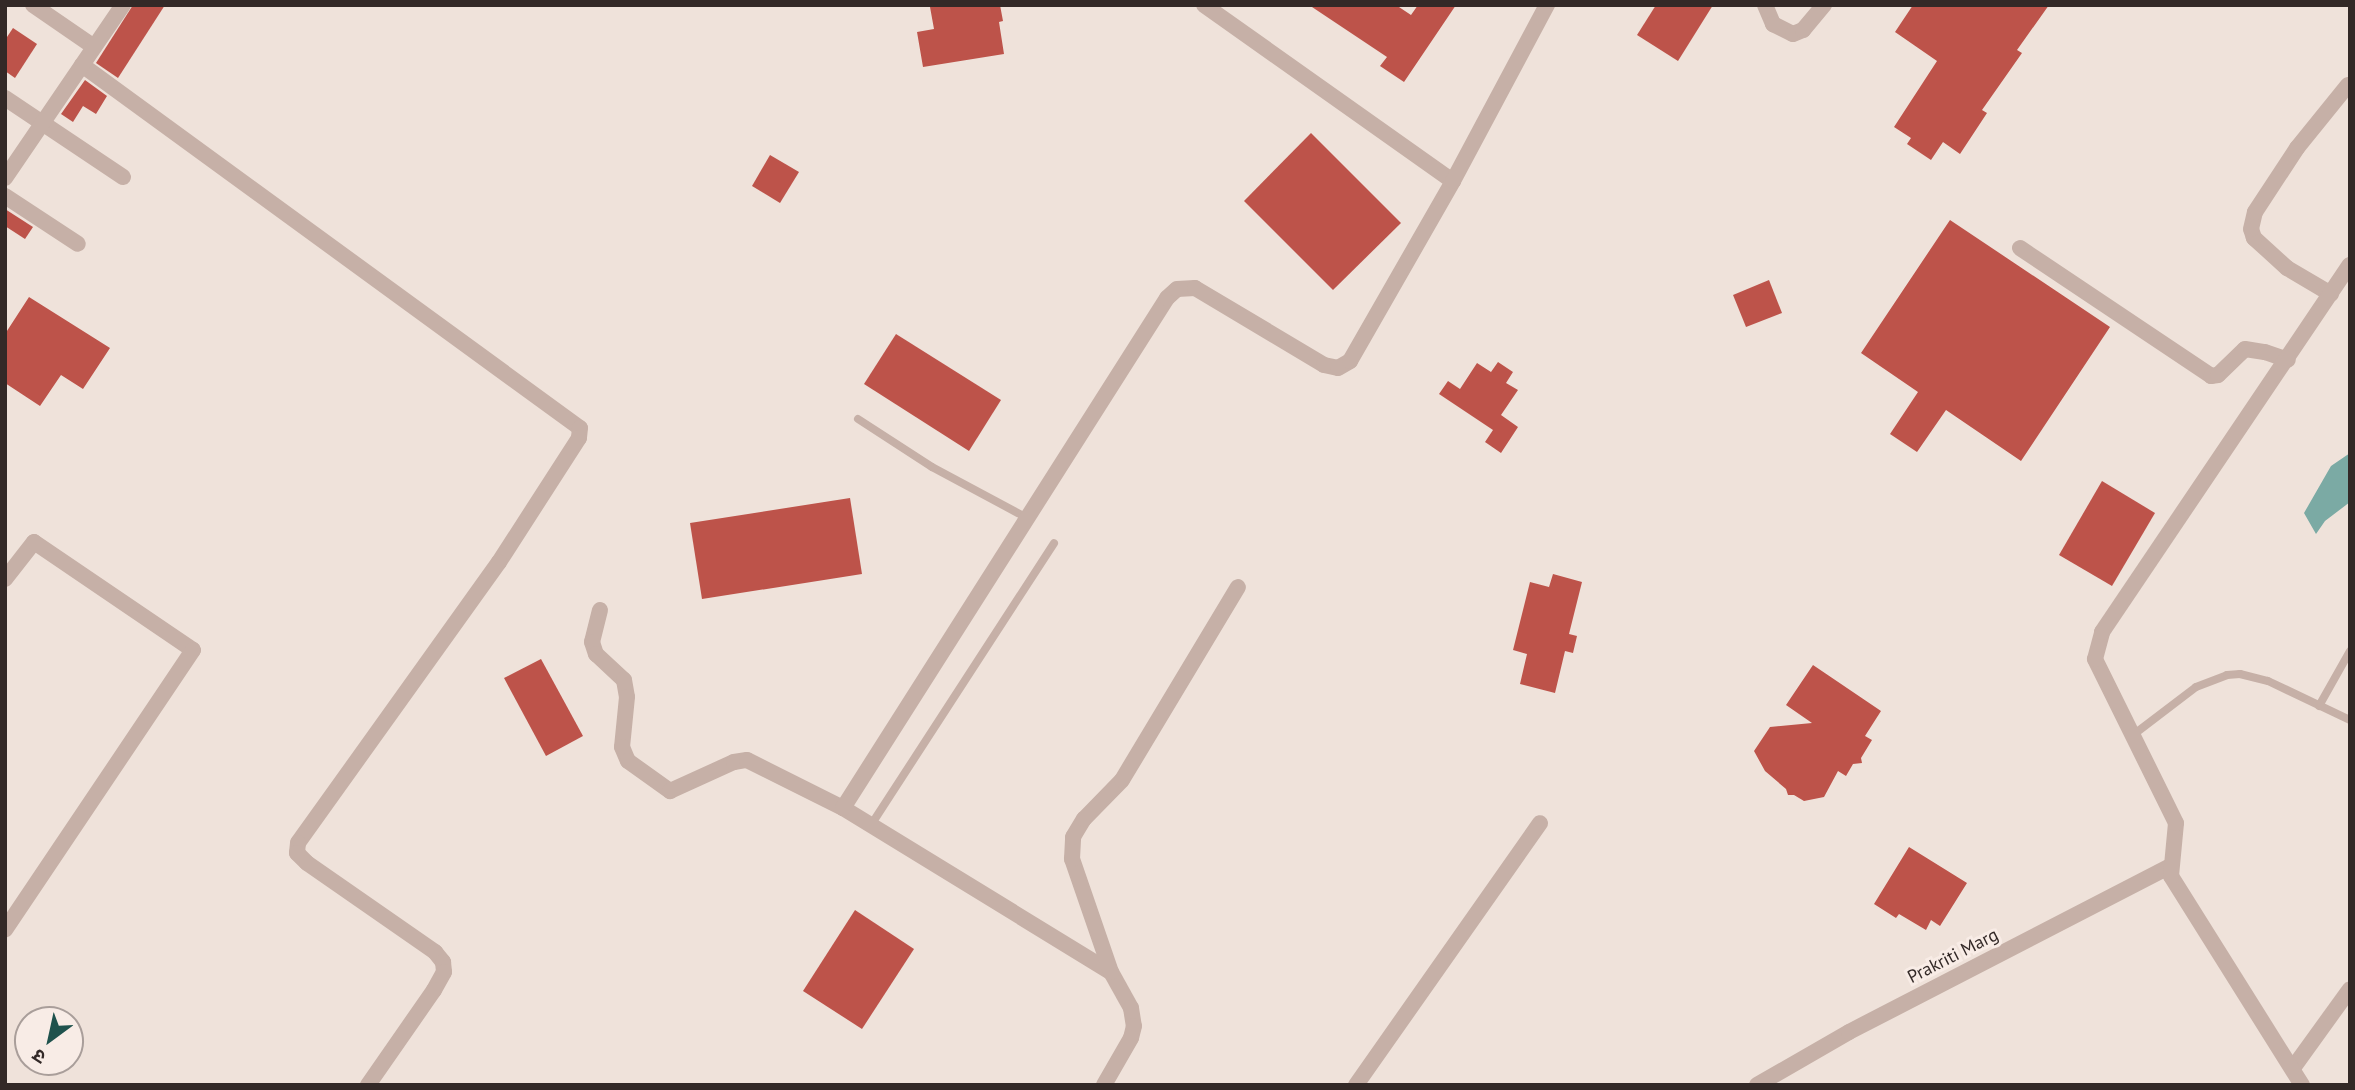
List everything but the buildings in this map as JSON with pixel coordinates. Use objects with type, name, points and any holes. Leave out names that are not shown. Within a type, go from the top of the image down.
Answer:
[{"type":"street","points":[[33,5],[94,47]]},
{"type":"street","points":[[5,178],[123,5]]},
{"type":"street","points":[[1204,5],[1453,181]]},
{"type":"street","points":[[843,808],[1171,293],[1184,287],[1195,288],[1324,365],[1338,368],[1350,361],[1453,181],[1547,5]]},
{"type":"street","points":[[1765,5],[1773,23],[1793,34],[1803,30],[1824,5]]},
{"type":"street","points":[[82,65],[580,428],[579,438],[499,562],[298,844],[297,853],[307,863],[435,952],[443,962],[444,972],[434,990],[368,1085]]},
{"type":"street","points":[[2331,294],[2287,268],[2254,238],[2251,229],[2255,212],[2297,148],[2348,85]]},
{"type":"street","points":[[5,98],[123,177]]},
{"type":"street","points":[[5,196],[78,244]]},
{"type":"street","points":[[2020,248],[2211,376],[2218,375],[2245,349],[2288,360]]},
{"type":"street","points":[[2302,1085],[2175,884],[2170,866],[2176,842],[2176,823],[2099,673],[2095,659],[2098,641],[2350,265]]},
{"type":"street","points":[[5,579],[34,542],[193,650],[5,930]]},
{"type":"street","points":[[1104,1085],[1131,1038],[1134,1026],[1131,1008],[1111,972],[1072,859],[1073,837],[1084,819],[1122,780],[1238,587]]},
{"type":"street","points":[[600,610],[592,642],[596,654],[624,680],[626,697],[622,747],[624,755],[634,766],[670,791],[734,762],[747,760],[843,808],[1111,972]]},
{"type":"street","points":[[1356,1085],[1540,823]]},
{"type":"street","name":"Prakriti Marg","points":[[1757,1085],[1849,1032],[2170,866]]},
{"type":"street","points":[[2293,1068],[2350,989]]},
{"type":"lane","points":[[858,419],[932,467],[1027,518]]},
{"type":"lane","points":[[871,825],[1054,543]]},
{"type":"lane","points":[[2319,706],[2350,651]]},
{"type":"lane","points":[[2133,735],[2196,687],[2227,675],[2254,676],[2350,720]]},
{"type":"water","points":[[2350,453],[2350,502],[2325,521],[2316,534],[2304,513],[2331,466]]}]
